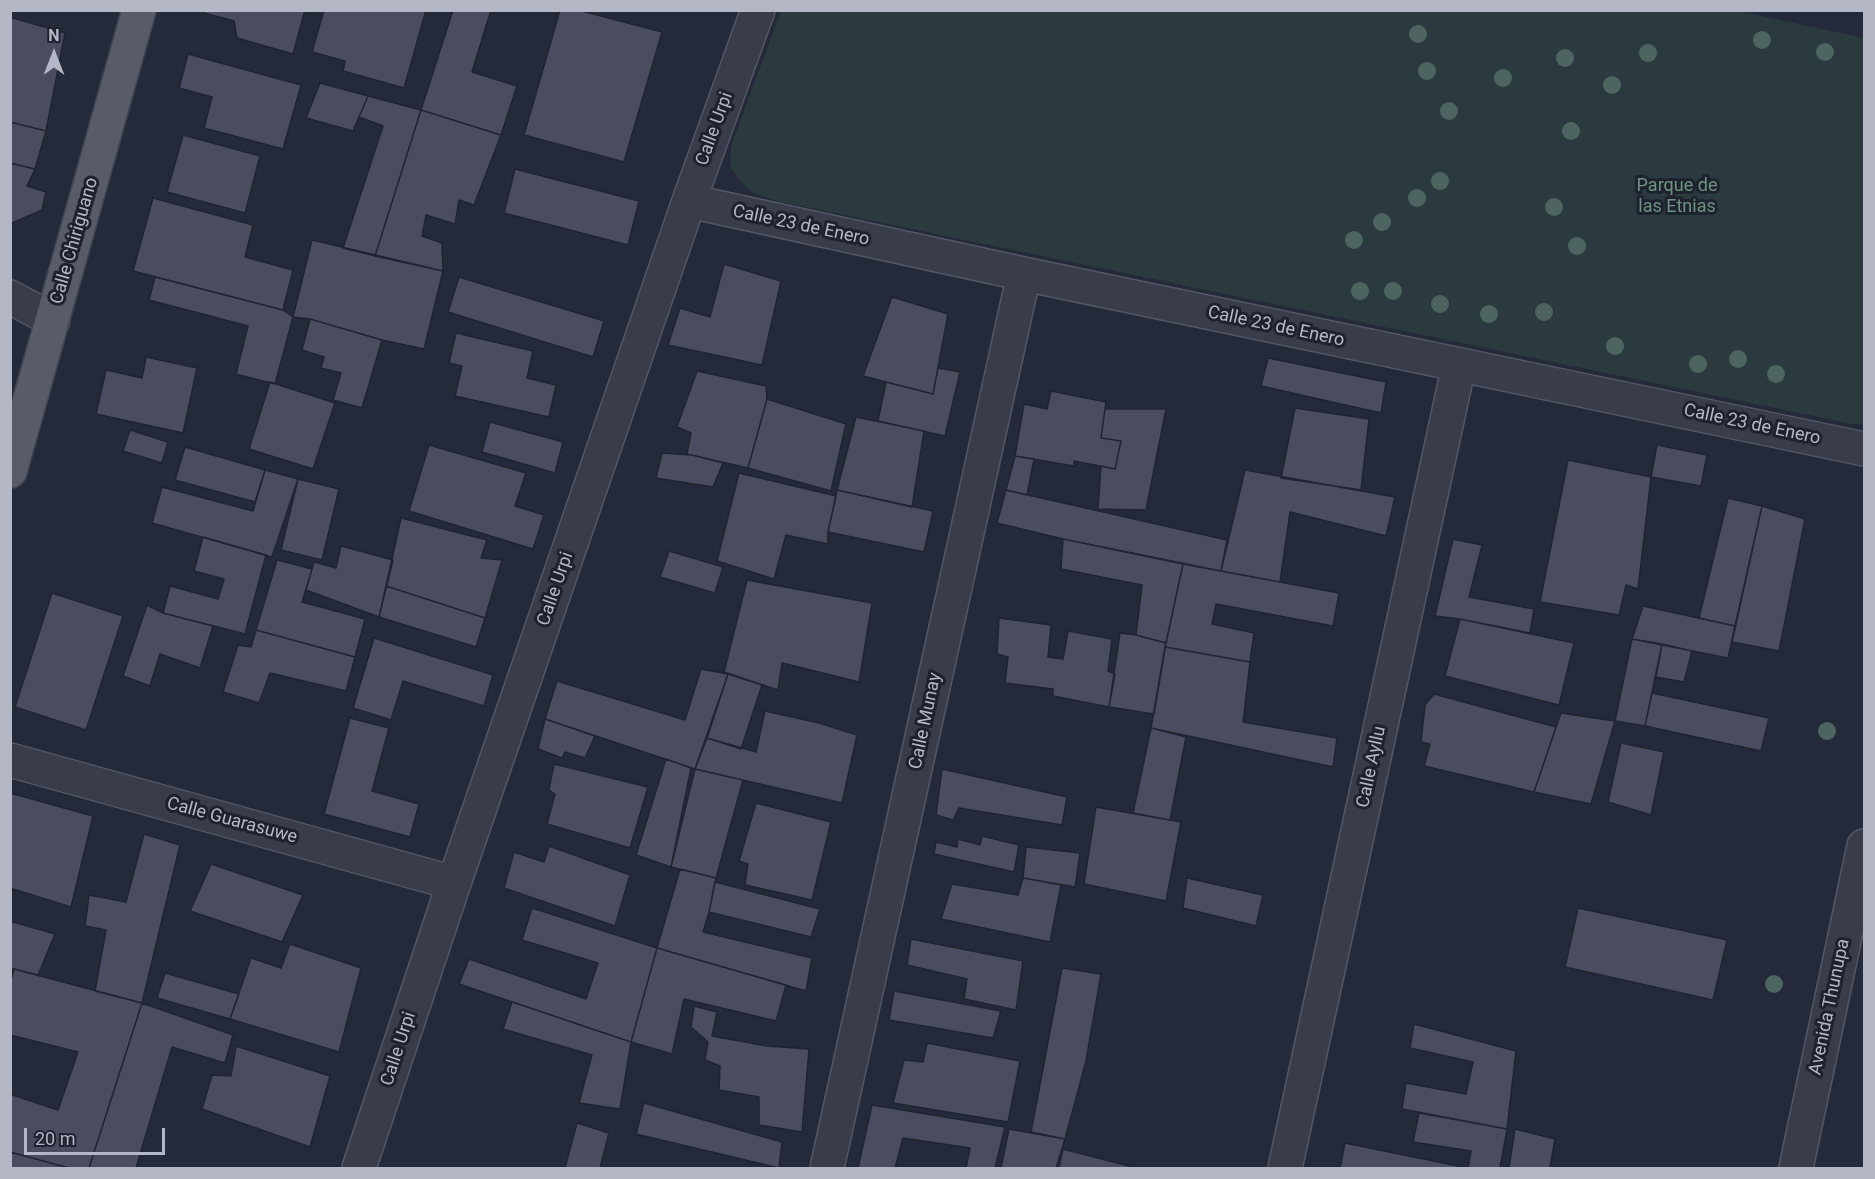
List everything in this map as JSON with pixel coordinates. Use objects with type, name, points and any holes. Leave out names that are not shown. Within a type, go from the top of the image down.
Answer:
[{"type":"main road","name":"Calle Chiriguano","points":[[10,471],[139,10]]},
{"type":"street","name":"Calle Urpi","points":[[359,1168],[454,883],[756,11]]},
{"type":"street","name":"Calle 23 de Enero","points":[[689,201],[1024,274],[1864,449]]},
{"type":"street","name":"Calle Munay","points":[[827,1168],[1024,274]]},
{"type":"street","points":[[10,297],[53,320]]},
{"type":"street","name":"Calle Ayllu","points":[[1285,1168],[1459,365]]},
{"type":"street","name":"Calle Guarasuwe","points":[[10,760],[454,883]]},
{"type":"street","name":"Avenida Thunupa","points":[[1796,1168],[1864,846]]},
{"type":"green space","name":"Parque de las Etnias","points":[[1734,10],[1864,38],[1864,424],[1852,424],[777,201],[753,193],[739,180],[730,167],[731,146],[781,11]]},
{"type":"building","points":[[205,10],[305,10],[293,54],[237,38],[234,21],[204,13]]},
{"type":"building","points":[[324,10],[426,10],[404,88],[343,71],[345,61],[312,52]]},
{"type":"building","points":[[453,10],[491,10],[472,72],[517,86],[501,135],[421,110]]},
{"type":"building","points":[[560,10],[578,10],[662,32],[624,162],[524,135]]},
{"type":"building","points":[[10,17],[65,33],[46,131],[10,122]]},
{"type":"building","points":[[188,54],[301,85],[283,149],[204,128],[212,97],[179,88]]},
{"type":"building","points":[[320,83],[368,96],[353,131],[306,118]]},
{"type":"building","points":[[368,96],[421,110],[375,256],[343,248],[383,126],[359,117]]},
{"type":"building","points":[[421,110],[501,135],[474,205],[459,200],[455,224],[426,215],[422,236],[442,243],[443,271],[375,256]]},
{"type":"building","points":[[10,122],[46,131],[35,169],[10,163]]},
{"type":"building","points":[[183,135],[260,156],[245,213],[167,192]]},
{"type":"building","points":[[10,163],[35,169],[27,186],[46,192],[42,210],[10,224]]},
{"type":"building","points":[[515,169],[639,201],[628,245],[504,213]]},
{"type":"building","points":[[153,198],[253,225],[245,257],[293,270],[283,310],[133,271]]},
{"type":"building","points":[[312,240],[443,271],[424,349],[382,340],[310,319],[293,317]]},
{"type":"building","points":[[724,264],[781,281],[762,365],[668,345],[680,308],[710,317]]},
{"type":"building","points":[[155,277],[283,310],[293,317],[275,384],[236,374],[248,326],[149,300]]},
{"type":"building","points":[[459,277],[604,321],[593,357],[448,312]]},
{"type":"building","points":[[892,297],[948,314],[933,394],[863,376]]},
{"type":"building","points":[[310,319],[382,340],[362,408],[333,400],[341,373],[321,368],[324,357],[302,350]]},
{"type":"building","points":[[456,333],[533,351],[527,378],[556,385],[549,417],[455,396],[462,366],[449,363]]},
{"type":"building","points":[[146,357],[197,368],[183,433],[96,414],[106,370],[142,378]]},
{"type":"building","points":[[1268,358],[1386,382],[1381,413],[1261,386]]},
{"type":"building","points":[[938,368],[960,372],[945,436],[878,421],[886,382],[933,394]]},
{"type":"building","points":[[697,371],[766,386],[767,399],[748,468],[687,454],[691,433],[677,427]]},
{"type":"building","points":[[270,382],[335,403],[313,469],[249,449]]},
{"type":"building","points":[[1051,391],[1106,402],[1101,438],[1121,441],[1115,469],[1074,461],[1074,466],[1015,456],[1024,404],[1047,409]]},
{"type":"building","points":[[767,399],[846,424],[831,491],[748,468]]},
{"type":"building","points":[[1295,408],[1369,419],[1361,490],[1281,478]]},
{"type":"building","points":[[1105,409],[1166,409],[1146,510],[1098,509],[1101,466],[1115,469],[1121,441],[1101,438]]},
{"type":"building","points":[[856,417],[924,431],[912,507],[837,490]]},
{"type":"building","points":[[490,422],[563,442],[555,473],[482,452]]},
{"type":"building","points":[[130,430],[168,442],[162,463],[123,451]]},
{"type":"building","points":[[429,445],[526,473],[515,506],[544,515],[533,549],[409,511]]},
{"type":"building","points":[[1657,445],[1707,455],[1701,486],[1651,477]]},
{"type":"building","points":[[185,447],[265,470],[255,502],[175,480]]},
{"type":"building","points":[[662,453],[692,455],[723,463],[713,487],[656,478]]},
{"type":"building","points":[[1015,456],[1034,459],[1027,495],[1006,490]]},
{"type":"building","points":[[1568,460],[1651,477],[1638,589],[1626,585],[1619,615],[1540,602]]},
{"type":"building","points":[[265,470],[298,479],[272,557],[152,523],[162,487],[253,511]]},
{"type":"building","points":[[1245,470],[1395,497],[1386,536],[1290,512],[1280,582],[1221,571]]},
{"type":"building","points":[[739,473],[836,496],[828,532],[828,544],[786,535],[774,579],[717,561]]},
{"type":"building","points":[[298,479],[339,489],[322,560],[281,550]]},
{"type":"building","points":[[837,490],[933,511],[924,552],[828,532]]},
{"type":"building","points":[[1006,490],[1227,540],[1221,571],[1063,539],[997,523]]},
{"type":"building","points":[[1728,498],[1762,506],[1735,626],[1699,618]]},
{"type":"building","points":[[1762,506],[1805,519],[1779,651],[1732,642]]},
{"type":"building","points":[[401,518],[487,540],[481,558],[502,560],[485,618],[386,586]]},
{"type":"building","points":[[203,537],[266,555],[245,634],[163,613],[170,586],[218,599],[224,579],[194,571]]},
{"type":"building","points":[[1063,539],[1183,564],[1166,643],[1136,635],[1142,585],[1061,569]]},
{"type":"building","points":[[1453,539],[1482,545],[1469,597],[1534,609],[1530,633],[1435,616]]},
{"type":"building","points":[[341,546],[393,560],[379,617],[306,590],[314,562],[336,568]]},
{"type":"building","points":[[669,551],[723,567],[715,593],[660,577]]},
{"type":"building","points":[[277,560],[312,569],[302,602],[365,619],[355,657],[256,630]]},
{"type":"building","points":[[1183,564],[1339,593],[1333,626],[1216,604],[1212,624],[1254,633],[1250,662],[1165,647]]},
{"type":"building","points":[[747,580],[872,603],[859,682],[782,663],[778,690],[724,672]]},
{"type":"building","points":[[386,586],[485,618],[476,647],[379,617]]},
{"type":"building","points":[[52,593],[123,616],[86,730],[15,707]]},
{"type":"building","points":[[147,605],[163,613],[213,626],[200,668],[160,654],[150,686],[123,676]]},
{"type":"building","points":[[1643,606],[1735,626],[1728,658],[1632,639]]},
{"type":"building","points":[[999,618],[1051,625],[1048,657],[1063,659],[1068,631],[1112,639],[1108,671],[1115,674],[1109,707],[1053,696],[1053,689],[1005,683],[1008,657],[997,654]]},
{"type":"building","points":[[1460,619],[1574,643],[1559,705],[1445,676]]},
{"type":"building","points":[[256,630],[355,657],[346,691],[270,673],[259,703],[223,692],[238,645],[251,647]]},
{"type":"building","points":[[1120,633],[1166,643],[1154,714],[1109,707]]},
{"type":"building","points":[[374,638],[493,675],[484,706],[403,681],[391,720],[353,708]]},
{"type":"building","points":[[1632,639],[1662,644],[1645,726],[1615,721]]},
{"type":"building","points":[[1662,644],[1692,651],[1684,682],[1656,677]]},
{"type":"building","points":[[1165,647],[1250,662],[1243,722],[1337,738],[1333,767],[1151,728]]},
{"type":"building","points":[[701,669],[728,674],[695,769],[545,719],[557,681],[685,720]]},
{"type":"building","points":[[728,674],[762,685],[741,749],[707,738]]},
{"type":"building","points":[[1652,693],[1769,718],[1761,751],[1645,726]]},
{"type":"building","points":[[1434,694],[1556,727],[1534,792],[1424,766],[1430,744],[1421,742],[1425,705]]},
{"type":"building","points":[[765,711],[819,723],[857,735],[842,803],[695,769],[707,738],[756,752]]},
{"type":"building","points":[[1561,713],[1615,721],[1591,804],[1534,792]]},
{"type":"building","points":[[350,718],[389,728],[372,791],[419,804],[410,837],[324,814]]},
{"type":"building","points":[[545,719],[595,736],[585,758],[565,752],[562,758],[538,749]]},
{"type":"building","points":[[1151,728],[1186,737],[1170,820],[1133,813]]},
{"type":"building","points":[[1621,743],[1664,752],[1651,815],[1608,802]]},
{"type":"building","points":[[666,759],[691,768],[671,867],[636,855]]},
{"type":"building","points":[[554,764],[648,787],[630,848],[547,824],[555,794],[549,790]]},
{"type":"building","points":[[695,769],[743,780],[716,878],[671,867]]},
{"type":"building","points":[[942,769],[1067,797],[1062,825],[959,808],[953,820],[936,815]]},
{"type":"building","points":[[10,793],[93,816],[71,907],[10,888]]},
{"type":"building","points":[[756,803],[831,822],[812,900],[745,885],[748,864],[739,861]]},
{"type":"building","points":[[1096,807],[1181,822],[1166,901],[1084,884]]},
{"type":"building","points":[[144,834],[180,845],[142,1003],[95,991],[106,930],[85,926],[89,895],[126,902]]},
{"type":"building","points":[[982,836],[1019,845],[1014,872],[934,854],[936,842],[957,847],[958,839],[980,845]]},
{"type":"building","points":[[549,846],[630,875],[615,926],[504,888],[514,852],[544,862]]},
{"type":"building","points":[[1026,847],[1080,853],[1075,887],[1023,878]]},
{"type":"building","points":[[211,864],[303,895],[282,942],[190,911]]},
{"type":"building","points":[[680,869],[716,878],[703,932],[812,958],[806,991],[657,948]]},
{"type":"building","points":[[1023,878],[1061,885],[1050,942],[941,919],[952,884],[1018,895]]},
{"type":"building","points":[[1187,878],[1263,895],[1256,926],[1183,908]]},
{"type":"building","points":[[715,882],[820,909],[811,937],[709,912]]},
{"type":"building","points":[[532,908],[657,948],[631,1042],[459,984],[469,959],[586,999],[598,963],[522,940]]},
{"type":"building","points":[[1578,908],[1727,940],[1713,1000],[1565,967]]},
{"type":"building","points":[[10,921],[55,934],[38,975],[10,968]]},
{"type":"building","points":[[911,939],[1023,961],[1016,1010],[964,999],[967,979],[907,965]]},
{"type":"building","points":[[290,944],[361,968],[339,1052],[230,1019],[251,958],[281,968]]},
{"type":"building","points":[[657,948],[786,985],[776,1021],[684,999],[672,1054],[631,1042]]},
{"type":"building","points":[[1062,968],[1101,974],[1086,1061],[1065,1139],[1031,1132]]},
{"type":"building","points":[[14,969],[142,1003],[89,1168],[69,1168],[10,1152],[10,1094],[58,1110],[78,1052],[10,1035],[10,984]]},
{"type":"building","points":[[165,973],[239,994],[230,1019],[157,998]]},
{"type":"building","points":[[894,991],[1001,1011],[993,1038],[889,1020]]},
{"type":"building","points":[[512,1002],[631,1042],[620,1109],[579,1103],[592,1055],[503,1029]]},
{"type":"building","points":[[142,1003],[233,1035],[225,1063],[172,1047],[136,1168],[89,1168]]},
{"type":"building","points":[[694,1006],[717,1012],[712,1036],[767,1046],[809,1049],[802,1132],[759,1125],[759,1097],[719,1090],[720,1066],[705,1060],[708,1042],[691,1027]]},
{"type":"building","points":[[1414,1024],[1516,1051],[1507,1129],[1402,1109],[1406,1083],[1466,1094],[1473,1062],[1410,1048]]},
{"type":"building","points":[[927,1043],[1020,1061],[1008,1122],[893,1103],[904,1060],[923,1062]]},
{"type":"building","points":[[236,1046],[330,1076],[310,1147],[202,1109],[212,1075],[231,1076]]},
{"type":"building","points":[[644,1103],[782,1142],[779,1168],[636,1134]]},
{"type":"building","points":[[872,1105],[1005,1127],[995,1168],[966,1168],[970,1148],[903,1138],[895,1168],[858,1168]]},
{"type":"building","points":[[1419,1113],[1507,1129],[1500,1168],[1468,1168],[1471,1151],[1413,1142]]},
{"type":"building","points":[[577,1123],[609,1133],[600,1168],[565,1168]]},
{"type":"building","points":[[1009,1129],[1065,1139],[1056,1168],[1001,1168]]},
{"type":"building","points":[[1515,1129],[1555,1139],[1550,1168],[1509,1168]]},
{"type":"building","points":[[1345,1143],[1468,1168],[1340,1168]]},
{"type":"building","points":[[1063,1149],[1129,1166],[1128,1168],[1059,1168]]},
{"type":"building","points":[[10,1152],[69,1168],[10,1168]]}]
